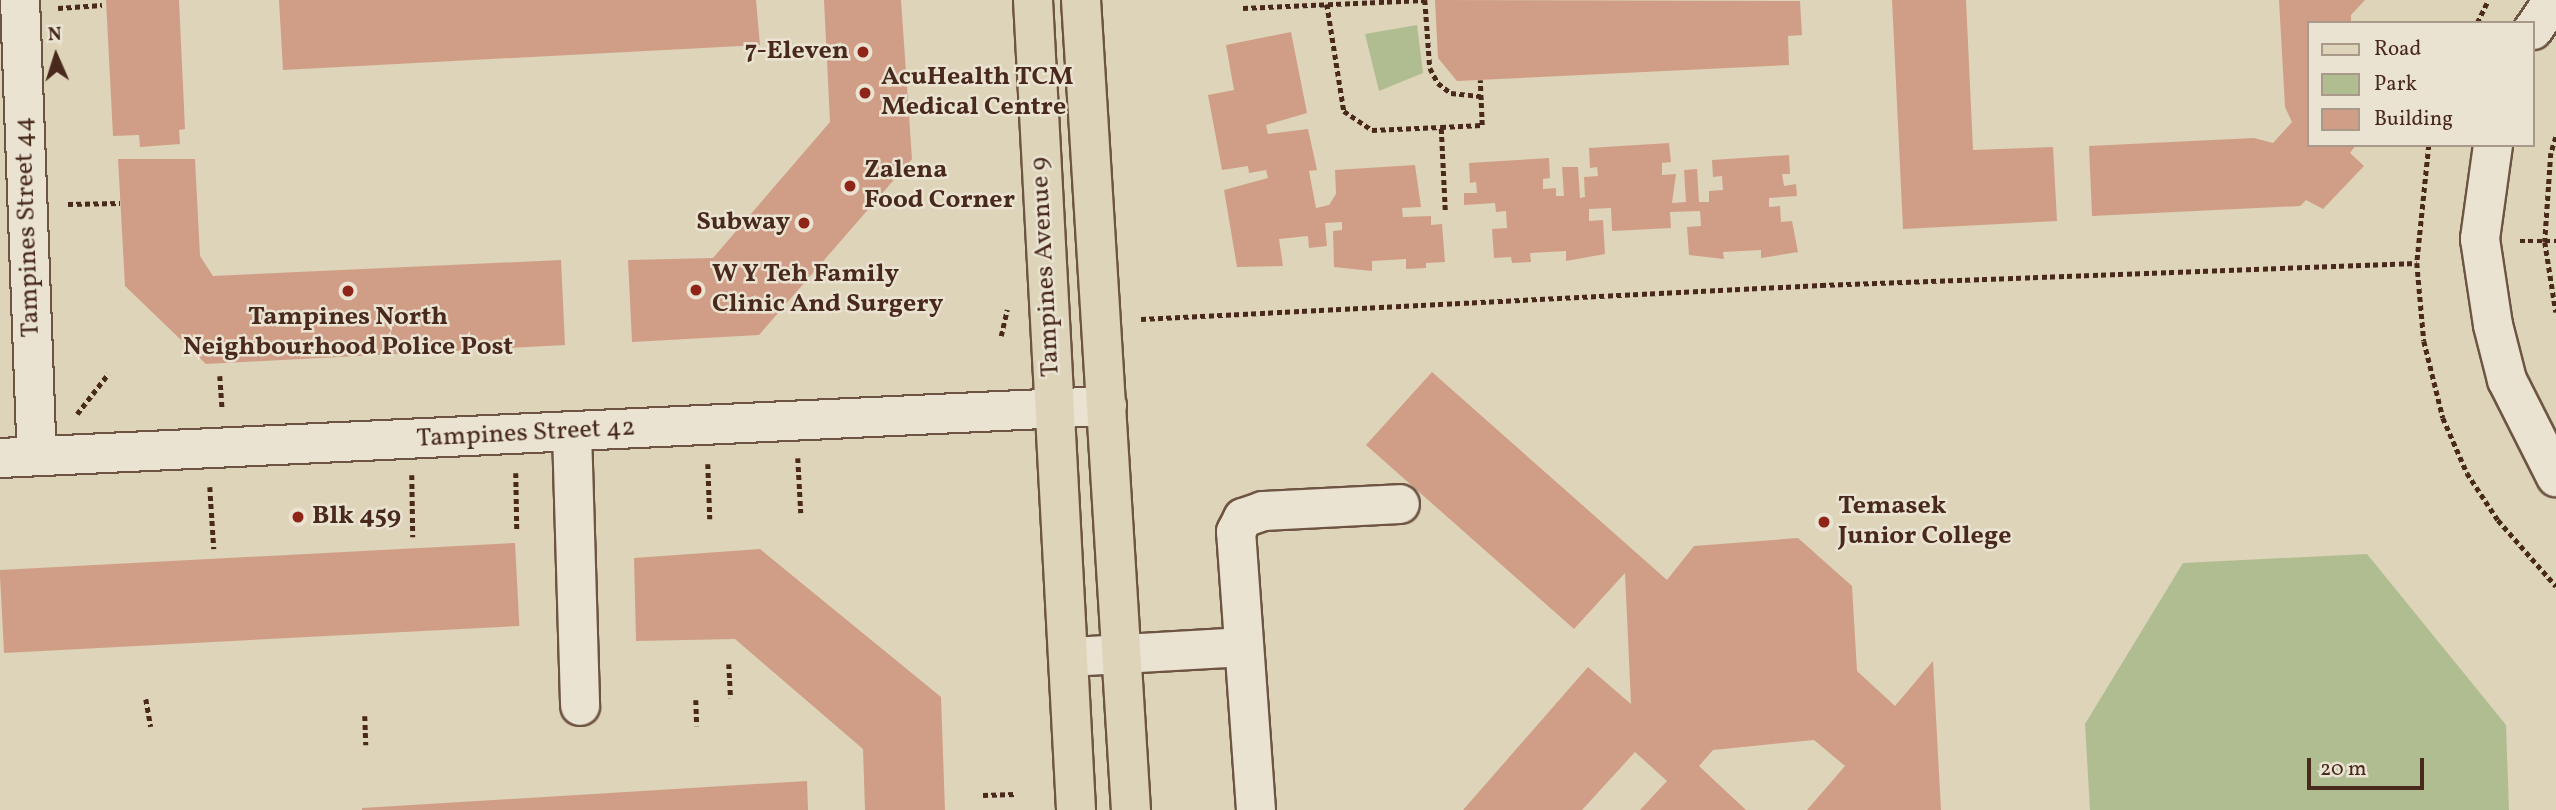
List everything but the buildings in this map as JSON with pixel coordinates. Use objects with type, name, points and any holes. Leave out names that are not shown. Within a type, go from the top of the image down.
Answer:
[{"type":"main road","name":"Tampines Avenue 9","points":[[1033,0],[1053,409],[1070,657],[1076,810]]},
{"type":"main road","name":"Tampines Avenue 9","points":[[1081,0],[1124,654],[1131,810]]},
{"type":"street","points":[[2535,27],[2553,0]]},
{"type":"street","name":"Tampines Street 44","points":[[18,456],[39,4]]},
{"type":"street","points":[[2493,147],[2480,239],[2491,312],[2507,380],[2556,477]]},
{"type":"street","name":"Tampines Avenue 9","points":[[1053,409],[1107,407]]},
{"type":"street","name":"Tampines Street 42","points":[[18,456],[1053,409]]},
{"type":"street","points":[[572,432],[580,706]]},
{"type":"street","points":[[1256,810],[1236,532],[1243,518],[1263,511],[1400,504]]},
{"type":"street","points":[[1070,657],[1243,647]]},
{"type":"path","points":[[1242,8],[1426,0],[1434,76],[1451,93],[1481,96]]},
{"type":"path","points":[[2478,21],[2488,0]]},
{"type":"path","points":[[39,4],[102,5]]},
{"type":"path","points":[[1326,4],[1344,111],[1372,130],[1482,125],[1480,80]]},
{"type":"path","points":[[1441,127],[1445,211]]},
{"type":"path","points":[[2556,137],[2551,153],[2545,242],[2556,312]]},
{"type":"path","points":[[2429,147],[2417,263],[2424,341],[2442,418],[2467,473],[2498,520],[2556,586]]},
{"type":"path","points":[[63,204],[120,203]]},
{"type":"path","points":[[2545,242],[2556,241]]},
{"type":"path","points":[[1141,319],[1821,285],[2417,263]]},
{"type":"path","points":[[76,415],[108,374]]},
{"type":"path","points":[[799,475],[801,513]]},
{"type":"path","points":[[709,480],[710,519]]},
{"type":"path","points":[[517,492],[517,531]]},
{"type":"path","points":[[412,494],[414,537]]},
{"type":"path","points":[[211,503],[214,549]]},
{"type":"path","points":[[729,664],[731,698]]},
{"type":"path","points":[[146,699],[151,727]]},
{"type":"path","points":[[696,700],[697,726]]},
{"type":"path","points":[[365,716],[366,746]]},
{"type":"path","points":[[983,795],[1015,794]]},
{"type":"green space","points":[[1417,25],[1423,73],[1379,91],[1365,34]]},
{"type":"green space","points":[[2367,554],[2506,725],[2509,810],[2090,810],[2085,724],[2183,563]]},
{"type":"place","name":"7-Eleven","points":[[863,52]]},
{"type":"place","name":"AcuHealth TCM Medical Centre","points":[[865,93]]},
{"type":"place","name":"Zalena Food Corner","points":[[850,186]]},
{"type":"place","name":"Subway","points":[[804,223]]},
{"type":"place","name":"W Y Teh Family Clinic And Surgery","points":[[696,290]]},
{"type":"place","name":"Tampines North Neighbourhood Police Post","points":[[348,291]]},
{"type":"place","name":"Blk 459","points":[[298,517]]},
{"type":"place","name":"Temasek Junior College","points":[[1824,522]]}]
